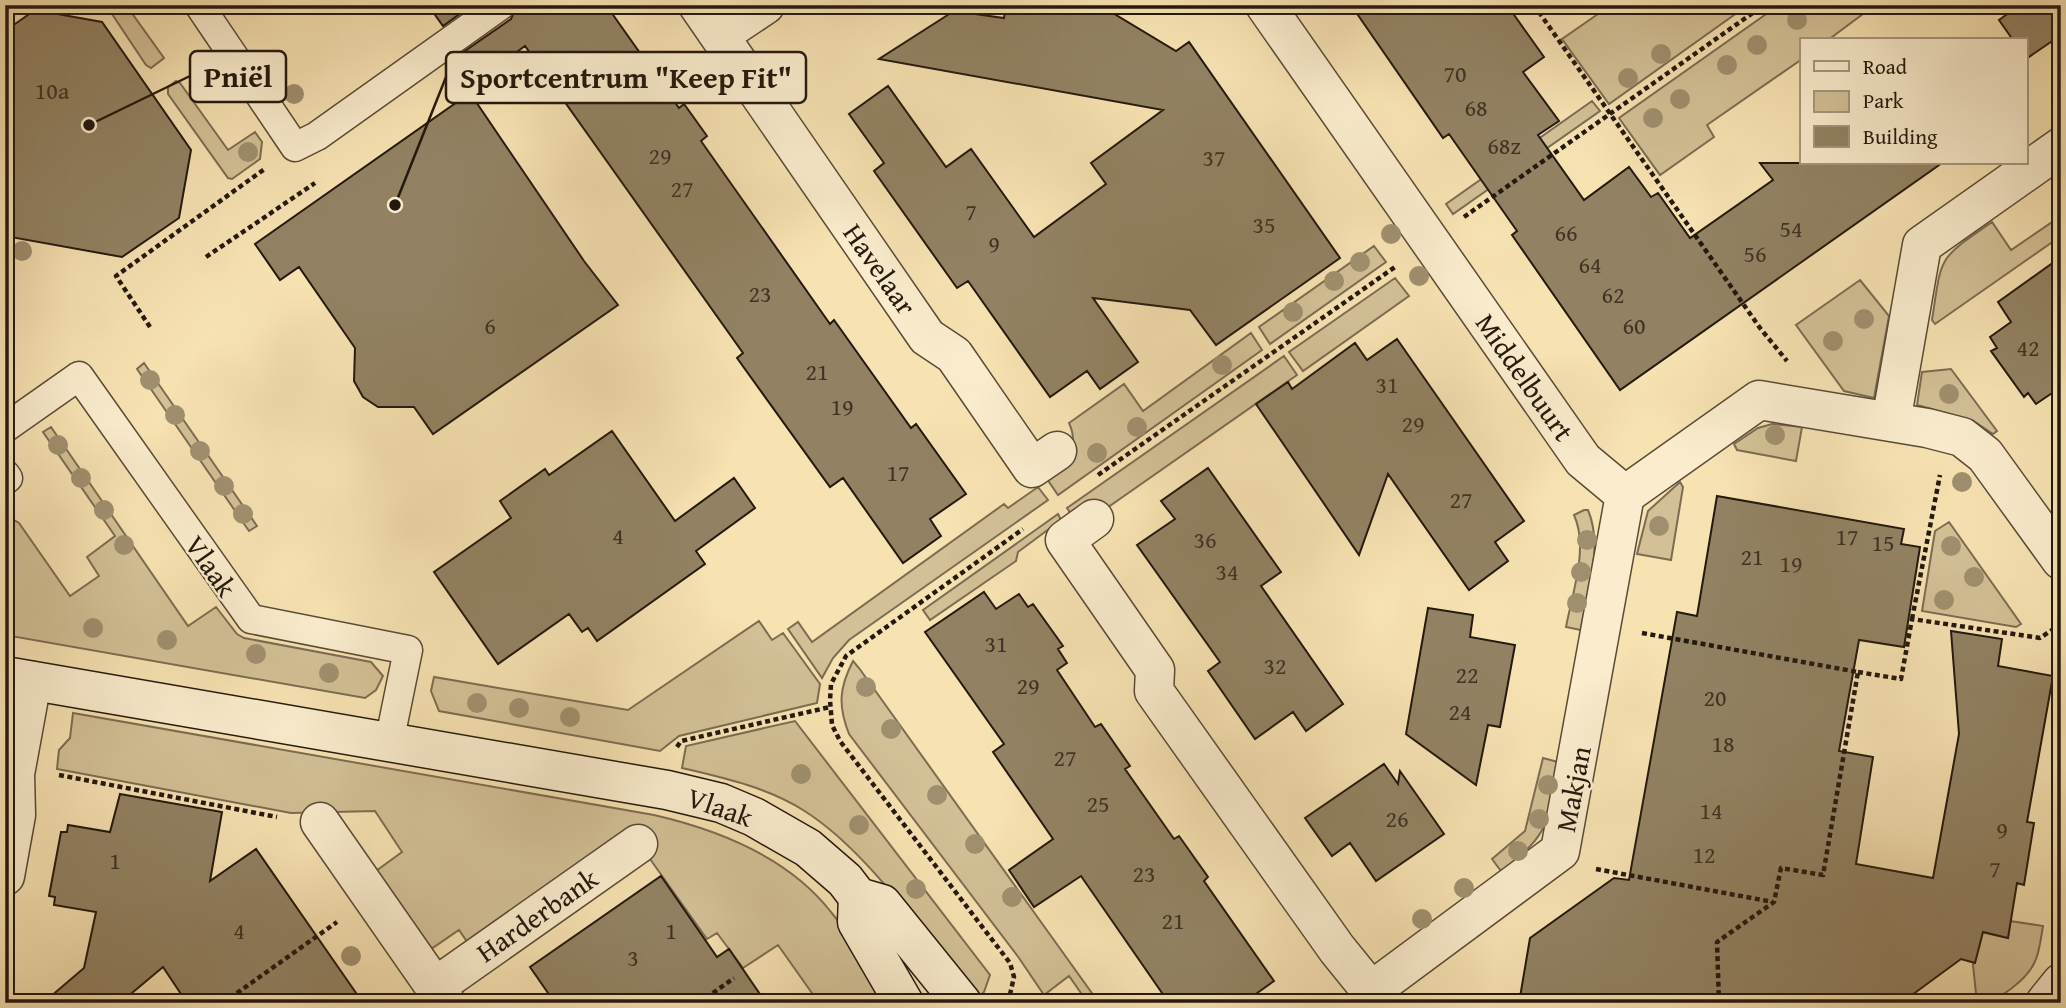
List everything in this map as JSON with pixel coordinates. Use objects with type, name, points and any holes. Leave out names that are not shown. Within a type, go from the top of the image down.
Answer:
[{"type":"street","name":"Havelaar","points":[[698,5],[927,337],[954,355],[1032,468],[1057,451]]},
{"type":"street","points":[[720,35],[765,5]]},
{"type":"street","name":"Middelbuurt","points":[[1265,5],[1583,460],[1625,495]]},
{"type":"street","points":[[1891,422],[1922,245],[2061,147]]},
{"type":"street","points":[[1625,495],[1759,400],[1962,436],[1985,455],[2061,560]]},
{"type":"street","name":"Makjan","points":[[1094,520],[1065,540],[1155,670],[1154,691],[1373,997],[1560,851],[1625,495]]},
{"type":"street","points":[[5,876],[23,773],[19,679]]},
{"type":"street","name":"Vlaak","points":[[19,679],[667,790],[722,803],[774,827],[808,848],[845,880],[858,897],[882,904],[962,1003]]},
{"type":"street","name":"Harderbank","points":[[320,822],[441,995],[638,844]]},
{"type":"street","points":[[858,897],[857,922],[904,1003]]},
{"type":"street","points":[[2045,1003],[2061,983]]},
{"type":"lane","points":[[199,5],[295,147],[317,136],[500,5]]},
{"type":"lane","name":"Vlaak","points":[[5,428],[79,376],[251,620],[408,650],[415,658],[389,743]]},
{"type":"lane","points":[[5,474],[8,478],[5,481]]},
{"type":"path","points":[[1534,5],[1760,328],[1769,336],[1801,380],[1798,406]]},
{"type":"path","points":[[1458,221],[1764,5]]},
{"type":"path","points":[[150,327],[116,276],[295,147]]},
{"type":"path","points":[[1094,478],[1405,260]]},
{"type":"path","points":[[1602,626],[1901,679],[1948,432]]},
{"type":"path","points":[[1010,1002],[1014,977],[1010,963],[840,741],[832,725],[830,707],[835,674],[855,646],[1031,523]]},
{"type":"path","points":[[1912,619],[2040,638],[2061,624]]},
{"type":"path","points":[[1719,1003],[1717,942],[1774,902],[1781,869],[1823,875],[1858,672]]},
{"type":"path","points":[[673,754],[681,741],[830,707]]},
{"type":"path","points":[[23,773],[267,815]]},
{"type":"path","points":[[1560,851],[1590,868],[1774,902]]},
{"type":"path","points":[[223,1003],[372,897]]},
{"type":"path","points":[[699,1003],[734,978]]},
{"type":"green space","points":[[106,5],[126,5],[164,58],[151,68],[146,65]]},
{"type":"green space","points":[[1611,5],[1748,5],[1609,104],[1562,39]]},
{"type":"green space","points":[[1779,5],[1875,5],[1831,38],[1800,38],[1800,60],[1707,125],[1714,137],[1660,175],[1619,118]]},
{"type":"green space","points":[[176,81],[228,150],[255,132],[262,142],[260,159],[232,179],[228,178],[168,94],[168,87]]},
{"type":"green space","points":[[1592,101],[1600,111],[1453,214],[1446,204]]},
{"type":"green space","points":[[2061,216],[2061,236],[1935,324],[1932,320],[1941,270],[1951,253],[1961,244],[1992,222],[2011,250]]},
{"type":"green space","points":[[1374,246],[1386,262],[1270,344],[1259,327]]},
{"type":"green space","points":[[1395,278],[1409,296],[1303,371],[1289,352]]},
{"type":"green space","points":[[1860,280],[1889,316],[1874,398],[1844,391],[1796,325]]},
{"type":"green space","points":[[1251,333],[1262,350],[1058,495],[1047,479],[1065,460],[1072,447],[1069,423],[1124,384],[1143,411]]},
{"type":"green space","points":[[1284,356],[1297,375],[1104,510],[1071,514],[1067,508]]},
{"type":"green space","points":[[144,363],[257,526],[249,531],[137,369]]},
{"type":"green space","points":[[1951,369],[1997,431],[1993,434],[1972,420],[1917,405],[1922,372]]},
{"type":"green space","points":[[1772,424],[1802,427],[1796,461],[1737,450],[1734,444],[1758,428]]},
{"type":"green space","points":[[51,427],[188,626],[216,607],[237,634],[244,638],[371,662],[383,676],[376,690],[365,698],[5,635],[5,515],[19,523],[70,596],[99,576],[87,557],[115,536],[43,432]]},
{"type":"green space","points":[[1680,482],[1683,487],[1671,560],[1637,554],[1648,511]]},
{"type":"green space","points":[[1038,487],[1048,500],[849,640],[833,658],[822,678],[788,629],[798,622],[812,642],[1004,504],[1008,508]]},
{"type":"green space","points":[[1588,510],[1592,525],[1594,555],[1581,630],[1566,627],[1580,556],[1574,515]]},
{"type":"green space","points":[[1058,514],[1061,520],[1018,552],[1016,561],[930,620],[923,610]]},
{"type":"green space","points":[[1949,522],[2021,624],[2016,627],[1922,611],[1935,531]]},
{"type":"green space","points":[[759,621],[772,640],[783,633],[820,684],[817,703],[679,736],[660,751],[439,711],[431,691],[434,677],[628,710]]},
{"type":"green space","points":[[853,661],[1099,1003],[1088,1003],[1069,976],[1044,995],[1019,958],[849,734],[843,715],[842,697]]},
{"type":"green space","points":[[73,713],[654,815],[703,829],[774,862],[814,893],[847,934],[890,1003],[819,1003],[778,945],[743,968],[717,933],[707,939],[645,852],[472,949],[459,930],[431,949],[376,871],[402,852],[375,811],[291,813],[57,769],[59,750],[70,738]]},
{"type":"green space","points":[[795,721],[990,975],[984,992],[975,999],[895,897],[851,848],[827,827],[803,810],[774,795],[744,784],[682,768],[686,746]]},
{"type":"green space","points":[[1543,758],[1558,762],[1549,813],[1539,836],[1530,847],[1501,871],[1492,859],[1525,831]]},
{"type":"green space","points":[[2010,921],[2043,926],[2036,959],[2020,982],[1994,999],[1977,1003],[1973,965],[1981,932],[2008,938]]},
{"type":"building","points":[[428,5],[472,5],[443,26]]},
{"type":"building","points":[[517,5],[606,5],[679,108],[684,104],[707,136],[701,141],[830,324],[834,320],[911,428],[916,424],[966,494],[930,519],[941,536],[903,563],[843,478],[830,487],[737,358],[743,353],[525,46],[481,78],[462,53],[511,19]]},
{"type":"building","points":[[1006,5],[1070,5],[1111,12],[1176,51],[1189,42],[1340,258],[1216,345],[1190,310],[1093,298],[1138,362],[1100,389],[1087,371],[1050,397],[968,281],[957,288],[874,171],[884,163],[849,114],[888,86],[946,167],[971,149],[1034,237],[1106,184],[1091,163],[1163,110],[879,59],[954,11],[1004,18]]},
{"type":"building","points":[[1351,5],[1507,5],[1544,57],[1523,72],[1559,121],[1538,135],[1584,200],[1629,167],[1651,197],[1658,193],[1690,238],[1773,180],[1760,163],[1941,164],[1620,390],[1512,235],[1517,231],[1449,134],[1443,138]]},
{"type":"building","points":[[2020,5],[2061,5],[2061,35],[2028,58],[2028,38],[2012,38],[1999,20]]},
{"type":"building","points":[[35,10],[102,22],[191,150],[179,218],[122,257],[5,236],[5,31]]},
{"type":"building","points":[[470,93],[584,261],[618,305],[433,434],[414,407],[378,407],[363,397],[354,381],[355,348],[299,267],[280,280],[255,244]]},
{"type":"building","points":[[2061,257],[2061,387],[2036,404],[2028,393],[2024,397],[1991,351],[1997,348],[1990,337],[2011,322],[1998,302]]},
{"type":"building","points":[[1397,339],[1524,521],[1495,542],[1508,561],[1469,590],[1388,474],[1359,555],[1256,404],[1288,382],[1292,389],[1355,343],[1367,360]]},
{"type":"building","points":[[612,431],[675,521],[734,478],[755,508],[696,551],[705,564],[597,641],[588,628],[582,632],[569,614],[498,664],[434,572],[511,518],[500,501],[545,469],[549,475]]},
{"type":"building","points":[[1208,468],[1281,572],[1261,586],[1343,704],[1306,731],[1293,712],[1255,739],[1208,671],[1220,662],[1137,545],[1175,519],[1161,501]]},
{"type":"building","points":[[1717,496],[1904,529],[1901,544],[1920,547],[1904,647],[1859,640],[1839,751],[1873,757],[1856,864],[1933,878],[1959,734],[1951,631],[2002,639],[1998,666],[2053,676],[2027,822],[2034,823],[2024,885],[2017,883],[2008,938],[1983,932],[1975,963],[1961,959],[1901,1003],[1519,1003],[1530,938],[1614,878],[1629,880],[1677,612],[1697,616]]},
{"type":"building","points":[[984,592],[996,609],[1019,594],[1028,607],[1033,604],[1063,646],[1058,649],[1067,663],[1057,670],[1095,727],[1101,724],[1130,766],[1125,769],[1174,839],[1179,836],[1208,877],[1204,881],[1274,981],[1243,1003],[1169,1003],[1081,876],[1034,907],[1009,870],[1053,839],[993,752],[1004,744],[925,632]]},
{"type":"building","points":[[1428,608],[1473,615],[1470,637],[1515,645],[1500,727],[1488,725],[1476,785],[1406,734]]},
{"type":"building","points":[[1384,764],[1398,784],[1400,771],[1444,834],[1376,881],[1350,843],[1332,856],[1305,818]]},
{"type":"building","points":[[120,794],[222,812],[210,881],[256,849],[363,1003],[187,1003],[163,967],[120,1003],[43,1003],[84,968],[96,912],[54,905],[55,897],[49,896],[61,832],[67,832],[68,825],[110,832]]},
{"type":"building","points":[[661,876],[717,957],[729,949],[766,1003],[555,1003],[530,967]]},
{"type":"place","name":"Pniël","points":[[89,125]]},
{"type":"place","name":"Sportcentrum \"Keep Fit\"","points":[[395,205]]}]
